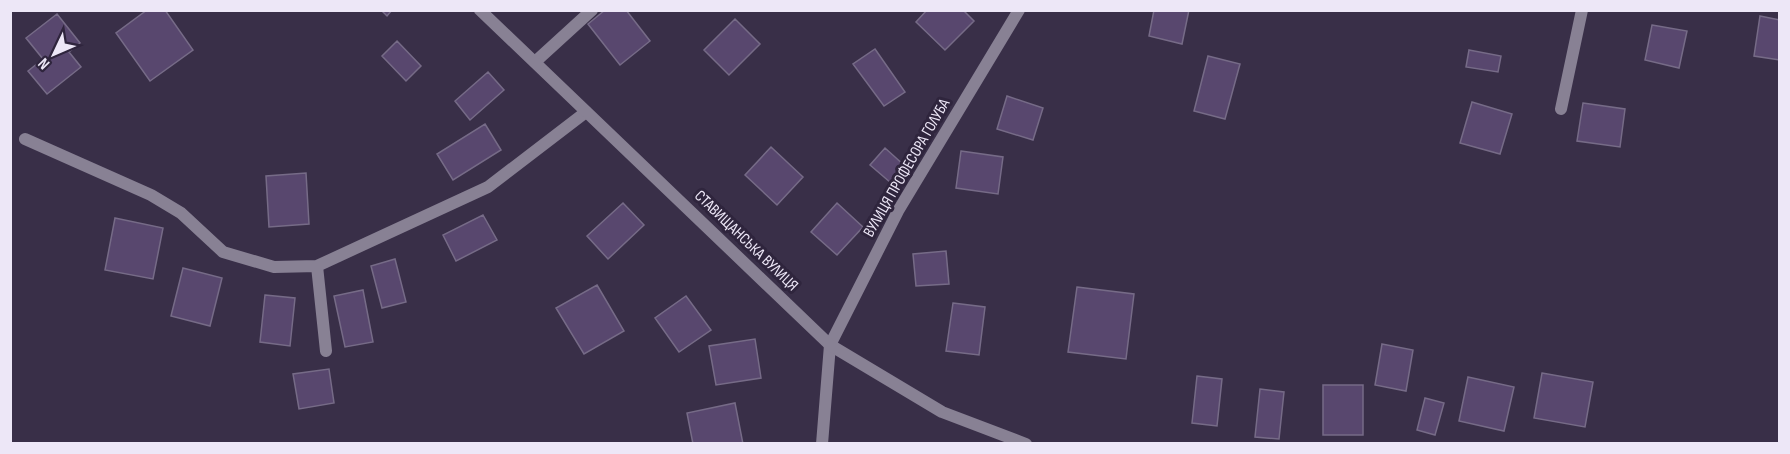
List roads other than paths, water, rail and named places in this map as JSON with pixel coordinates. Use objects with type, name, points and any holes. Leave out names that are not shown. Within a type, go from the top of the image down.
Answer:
[{"type":"street","name":"СТАВИЩАНСЬКА ВУЛИЦЯ","points":[[480,10],[830,345],[942,412],[1026,444]]},
{"type":"street","points":[[535,62],[592,10]]},
{"type":"street","name":"ВУЛИЦЯ ПРОФЕСОРА ГОЛУБА","points":[[830,345],[898,211],[1019,10]]},
{"type":"street","points":[[1560,109],[1582,10]]},
{"type":"street","points":[[25,139],[151,195],[181,213],[223,252],[274,267],[316,266],[488,187],[586,112]]},
{"type":"street","points":[[316,266],[326,351]]},
{"type":"street","points":[[822,444],[830,345]]}]
